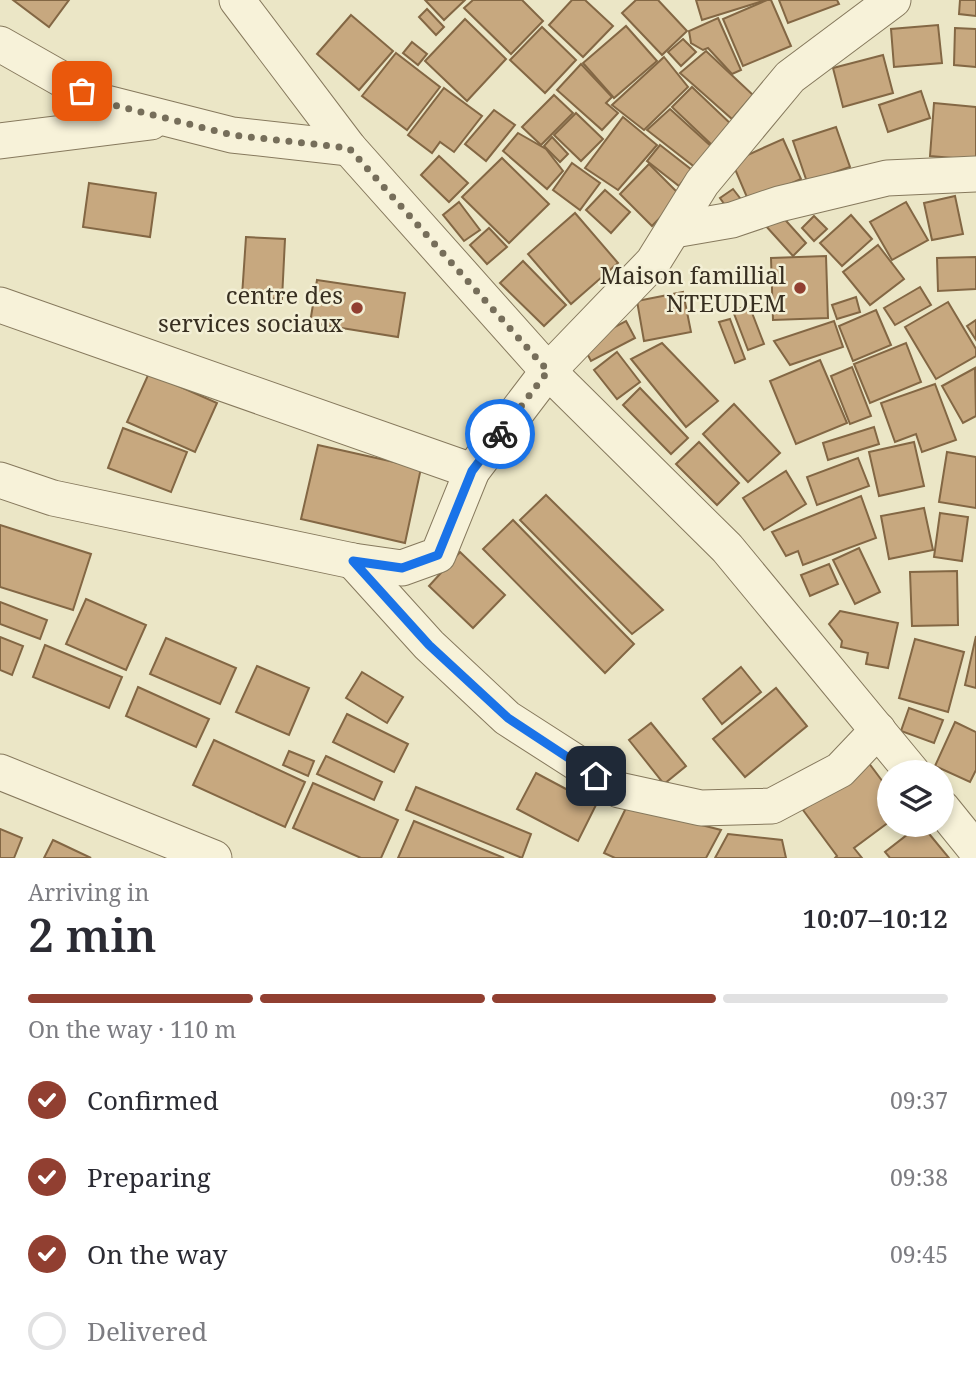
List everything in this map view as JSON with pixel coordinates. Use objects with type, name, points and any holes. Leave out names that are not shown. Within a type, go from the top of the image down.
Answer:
[{"type":"street","points":[[237,0],[349,148],[548,371],[727,548],[902,760]]},
{"type":"street","points":[[0,480],[53,498],[353,561],[402,568],[438,555],[472,471],[548,371],[653,262],[702,183],[790,77],[893,0]]},
{"type":"street","points":[[0,44],[102,102],[232,135],[349,148]]},
{"type":"street","points":[[0,141],[172,120]]},
{"type":"street","points":[[674,230],[732,220],[779,204],[887,178],[976,174]]},
{"type":"street","points":[[0,305],[472,471]]},
{"type":"street","points":[[353,561],[429,645],[508,718],[619,790],[701,808],[772,806],[840,770],[878,730]]},
{"type":"street","points":[[0,772],[214,858]]},
{"type":"street","points":[[954,823],[976,850]]},
{"type":"building","points":[[13,0],[69,0],[49,27]]},
{"type":"building","points":[[425,0],[465,0],[444,20]]},
{"type":"building","points":[[473,0],[522,0],[543,21],[511,54],[464,8]]},
{"type":"building","points":[[572,0],[585,0],[613,26],[583,57],[549,25]]},
{"type":"building","points":[[636,0],[658,0],[687,31],[662,55],[622,13]]},
{"type":"building","points":[[696,0],[766,0],[702,20]]},
{"type":"building","points":[[771,0],[791,46],[743,66],[723,19]]},
{"type":"building","points":[[779,0],[837,0],[839,4],[788,23]]},
{"type":"building","points":[[960,0],[976,0],[976,16],[959,14]]},
{"type":"building","points":[[427,9],[444,27],[436,35],[419,17]]},
{"type":"building","points":[[351,15],[393,51],[359,90],[317,54]]},
{"type":"building","points":[[718,18],[741,70],[732,74],[708,48],[703,50],[691,43],[689,31]]},
{"type":"building","points":[[465,19],[506,59],[467,101],[425,61]]},
{"type":"building","points":[[938,25],[942,63],[894,67],[891,29]]},
{"type":"building","points":[[626,26],[657,61],[614,98],[583,63]]},
{"type":"building","points":[[542,27],[576,60],[545,93],[510,60]]},
{"type":"building","points":[[955,28],[976,29],[976,67],[954,65]]},
{"type":"building","points":[[683,39],[696,52],[681,66],[668,52]]},
{"type":"building","points":[[412,42],[427,54],[418,65],[403,53]]},
{"type":"building","points":[[706,51],[753,95],[732,119],[680,73]]},
{"type":"building","points":[[396,53],[440,87],[407,130],[362,96]]},
{"type":"building","points":[[883,55],[893,93],[843,107],[833,68]]},
{"type":"building","points":[[664,57],[688,87],[644,130],[612,105]]},
{"type":"building","points":[[581,64],[612,97],[606,103],[618,113],[602,130],[557,90]]},
{"type":"building","points":[[692,87],[733,126],[713,146],[672,107]]},
{"type":"building","points":[[444,88],[482,116],[454,152],[440,142],[432,153],[408,135]]},
{"type":"building","points":[[921,91],[930,118],[888,132],[879,105]]},
{"type":"building","points":[[554,95],[573,113],[541,145],[522,127]]},
{"type":"building","points":[[934,103],[976,107],[976,160],[930,156]]},
{"type":"building","points":[[670,109],[713,148],[696,168],[647,130]]},
{"type":"building","points":[[494,110],[515,125],[486,161],[465,144]]},
{"type":"building","points":[[576,113],[603,139],[581,161],[554,135]]},
{"type":"building","points":[[623,117],[657,145],[618,190],[585,168]]},
{"type":"building","points":[[836,127],[850,167],[807,182],[793,141]]},
{"type":"building","points":[[518,133],[546,149],[563,171],[547,189],[503,151]]},
{"type":"building","points":[[552,137],[568,154],[560,162],[544,146]]},
{"type":"building","points":[[783,139],[801,179],[749,202],[732,162]]},
{"type":"building","points":[[660,145],[692,170],[679,186],[647,161]]},
{"type":"building","points":[[439,156],[468,183],[449,202],[421,175]]},
{"type":"building","points":[[502,158],[549,204],[509,243],[462,197]]},
{"type":"building","points":[[572,163],[600,183],[580,210],[553,190]]},
{"type":"building","points":[[649,164],[681,196],[652,226],[620,194]]},
{"type":"building","points":[[89,183],[156,193],[150,237],[83,227]]},
{"type":"building","points":[[733,189],[743,202],[729,211],[720,198]]},
{"type":"building","points":[[605,190],[630,212],[611,233],[586,210]]},
{"type":"building","points":[[955,196],[963,234],[932,240],[924,203]]},
{"type":"building","points":[[459,202],[480,230],[464,241],[443,215]]},
{"type":"building","points":[[906,202],[928,240],[892,260],[870,222]]},
{"type":"building","points":[[575,213],[618,263],[571,304],[528,254]]},
{"type":"building","points":[[779,213],[806,243],[793,256],[765,225]]},
{"type":"building","points":[[851,215],[872,239],[842,266],[820,243]]},
{"type":"building","points":[[814,216],[827,229],[814,241],[802,228]]},
{"type":"building","points":[[489,228],[507,247],[487,264],[470,245]]},
{"type":"building","points":[[246,237],[285,239],[282,299],[242,296]]},
{"type":"building","points":[[878,245],[904,279],[870,305],[843,272]]},
{"type":"building","name":"Maison famillial NTEUDEM","points":[[826,256],[828,318],[773,320],[771,258]]},
{"type":"building","points":[[976,257],[976,289],[938,291],[937,258]]},
{"type":"building","points":[[523,261],[566,305],[544,326],[500,283]]},
{"type":"building","name":"centre des services sociaux","points":[[317,280],[405,293],[398,337],[310,323]]},
{"type":"building","points":[[920,287],[931,305],[895,325],[884,308]]},
{"type":"building","points":[[683,292],[691,332],[644,341],[637,301]]},
{"type":"building","points":[[856,297],[860,312],[837,319],[832,305]]},
{"type":"building","points":[[948,302],[976,349],[976,356],[936,379],[905,327]]},
{"type":"building","points":[[749,305],[764,344],[748,350],[733,311]]},
{"type":"building","points":[[876,310],[891,345],[853,361],[839,326]]},
{"type":"building","points":[[730,319],[745,359],[735,363],[719,322]]},
{"type":"building","points":[[976,320],[976,340],[967,326]]},
{"type":"building","points":[[626,321],[635,338],[591,361],[582,344]]},
{"type":"building","name":"Maison famillial NTEUDEM","points":[[834,321],[843,347],[790,365],[774,341]]},
{"type":"building","points":[[662,343],[718,401],[686,427],[631,359]]},
{"type":"building","points":[[906,343],[921,382],[870,403],[854,364]]},
{"type":"building","points":[[617,352],[640,382],[617,399],[594,370]]},
{"type":"building","points":[[820,360],[847,423],[796,444],[770,381]]},
{"type":"building","points":[[852,367],[871,416],[850,424],[831,376]]},
{"type":"building","points":[[975,368],[976,416],[963,423],[942,386]]},
{"type":"building","points":[[149,373],[217,403],[195,452],[127,422]]},
{"type":"building","points":[[935,384],[956,440],[922,452],[916,434],[895,442],[881,403]]},
{"type":"building","points":[[640,388],[688,438],[671,454],[623,405]]},
{"type":"building","points":[[734,404],[780,453],[748,482],[703,434]]},
{"type":"building","points":[[874,427],[879,444],[828,460],[823,443]]},
{"type":"building","points":[[123,428],[187,452],[171,492],[108,468]]},
{"type":"building","points":[[699,442],[739,483],[717,505],[676,464]]},
{"type":"building","points":[[914,442],[924,486],[879,496],[869,452]]},
{"type":"building","points":[[318,445],[421,468],[405,543],[301,519]]},
{"type":"building","points":[[947,452],[976,457],[976,508],[939,502]]},
{"type":"building","points":[[858,458],[869,486],[817,505],[807,477]]},
{"type":"building","points":[[786,471],[806,504],[764,530],[743,498]]},
{"type":"building","points":[[546,495],[663,610],[632,634],[520,520]]},
{"type":"building","points":[[861,496],[876,538],[803,565],[798,551],[786,556],[772,532]]},
{"type":"building","points":[[924,508],[933,550],[889,559],[881,516]]},
{"type":"building","points":[[940,513],[968,517],[962,561],[934,557]]},
{"type":"building","points":[[513,520],[634,644],[605,673],[483,549]]},
{"type":"building","points":[[0,525],[91,554],[73,610],[0,587]]},
{"type":"building","points":[[859,548],[880,592],[855,604],[833,560]]},
{"type":"building","points":[[460,552],[505,595],[473,628],[429,586]]},
{"type":"building","points":[[829,564],[838,584],[810,596],[801,575]]},
{"type":"building","points":[[957,571],[958,625],[912,626],[910,572]]},
{"type":"building","points":[[86,599],[146,625],[126,670],[66,644]]},
{"type":"building","points":[[0,602],[47,620],[40,639],[0,624]]},
{"type":"building","points":[[840,611],[898,623],[888,668],[866,664],[868,653],[841,647],[842,641],[829,624]]},
{"type":"building","points":[[976,636],[976,688],[965,685]]},
{"type":"building","points":[[0,637],[23,646],[12,675],[0,670]]},
{"type":"building","points":[[166,638],[236,668],[220,704],[150,674]]},
{"type":"building","points":[[915,639],[964,652],[948,712],[899,698]]},
{"type":"building","points":[[45,645],[122,677],[109,708],[33,677]]},
{"type":"building","points":[[257,666],[309,688],[289,735],[236,712]]},
{"type":"building","points":[[741,667],[761,692],[722,724],[703,699]]},
{"type":"building","points":[[362,672],[403,697],[387,723],[346,698]]},
{"type":"building","points":[[138,687],[209,719],[196,747],[126,716]]},
{"type":"building","points":[[776,688],[807,726],[745,777],[713,739]]},
{"type":"building","points":[[909,708],[943,720],[934,743],[901,731]]},
{"type":"building","points":[[347,714],[408,744],[394,772],[333,742]]},
{"type":"building","points":[[955,722],[976,732],[976,770],[970,782],[954,775],[954,760],[938,760]]},
{"type":"building","points":[[651,723],[686,766],[664,784],[629,740]]},
{"type":"building","points":[[214,740],[305,782],[285,827],[193,785]]},
{"type":"building","points":[[289,751],[314,761],[308,776],[283,765]]},
{"type":"building","points":[[326,756],[382,782],[374,800],[317,774]]},
{"type":"building","points":[[868,762],[877,774],[877,831],[854,848],[862,858],[835,858],[837,856],[803,810]]},
{"type":"building","points":[[536,773],[596,805],[578,841],[517,809]]},
{"type":"building","points":[[313,783],[398,820],[381,858],[361,858],[293,828]]},
{"type":"building","points":[[416,787],[531,834],[522,858],[406,810]]},
{"type":"building","points":[[627,806],[721,830],[706,858],[615,858],[604,853]]},
{"type":"building","points":[[414,821],[504,858],[398,858]]},
{"type":"building","points":[[0,829],[22,838],[14,858],[0,858]]},
{"type":"building","points":[[728,834],[782,840],[786,858],[715,858]]},
{"type":"building","points":[[904,837],[932,837],[949,858],[890,858],[885,852]]},
{"type":"building","points":[[53,840],[91,858],[44,858]]},
{"type":"way so far","points":[[82,91],[102,102],[232,135],[349,148],[548,371],[500,434]]},
{"type":"place","name":"Maison famillial NTEUDEM","points":[[800,288]]},
{"type":"place","name":"centre des services sociaux","points":[[357,308]]},
{"type":"route","points":[[500,434],[472,471],[438,555],[402,568],[353,561],[429,645],[508,718],[596,776]]}]
